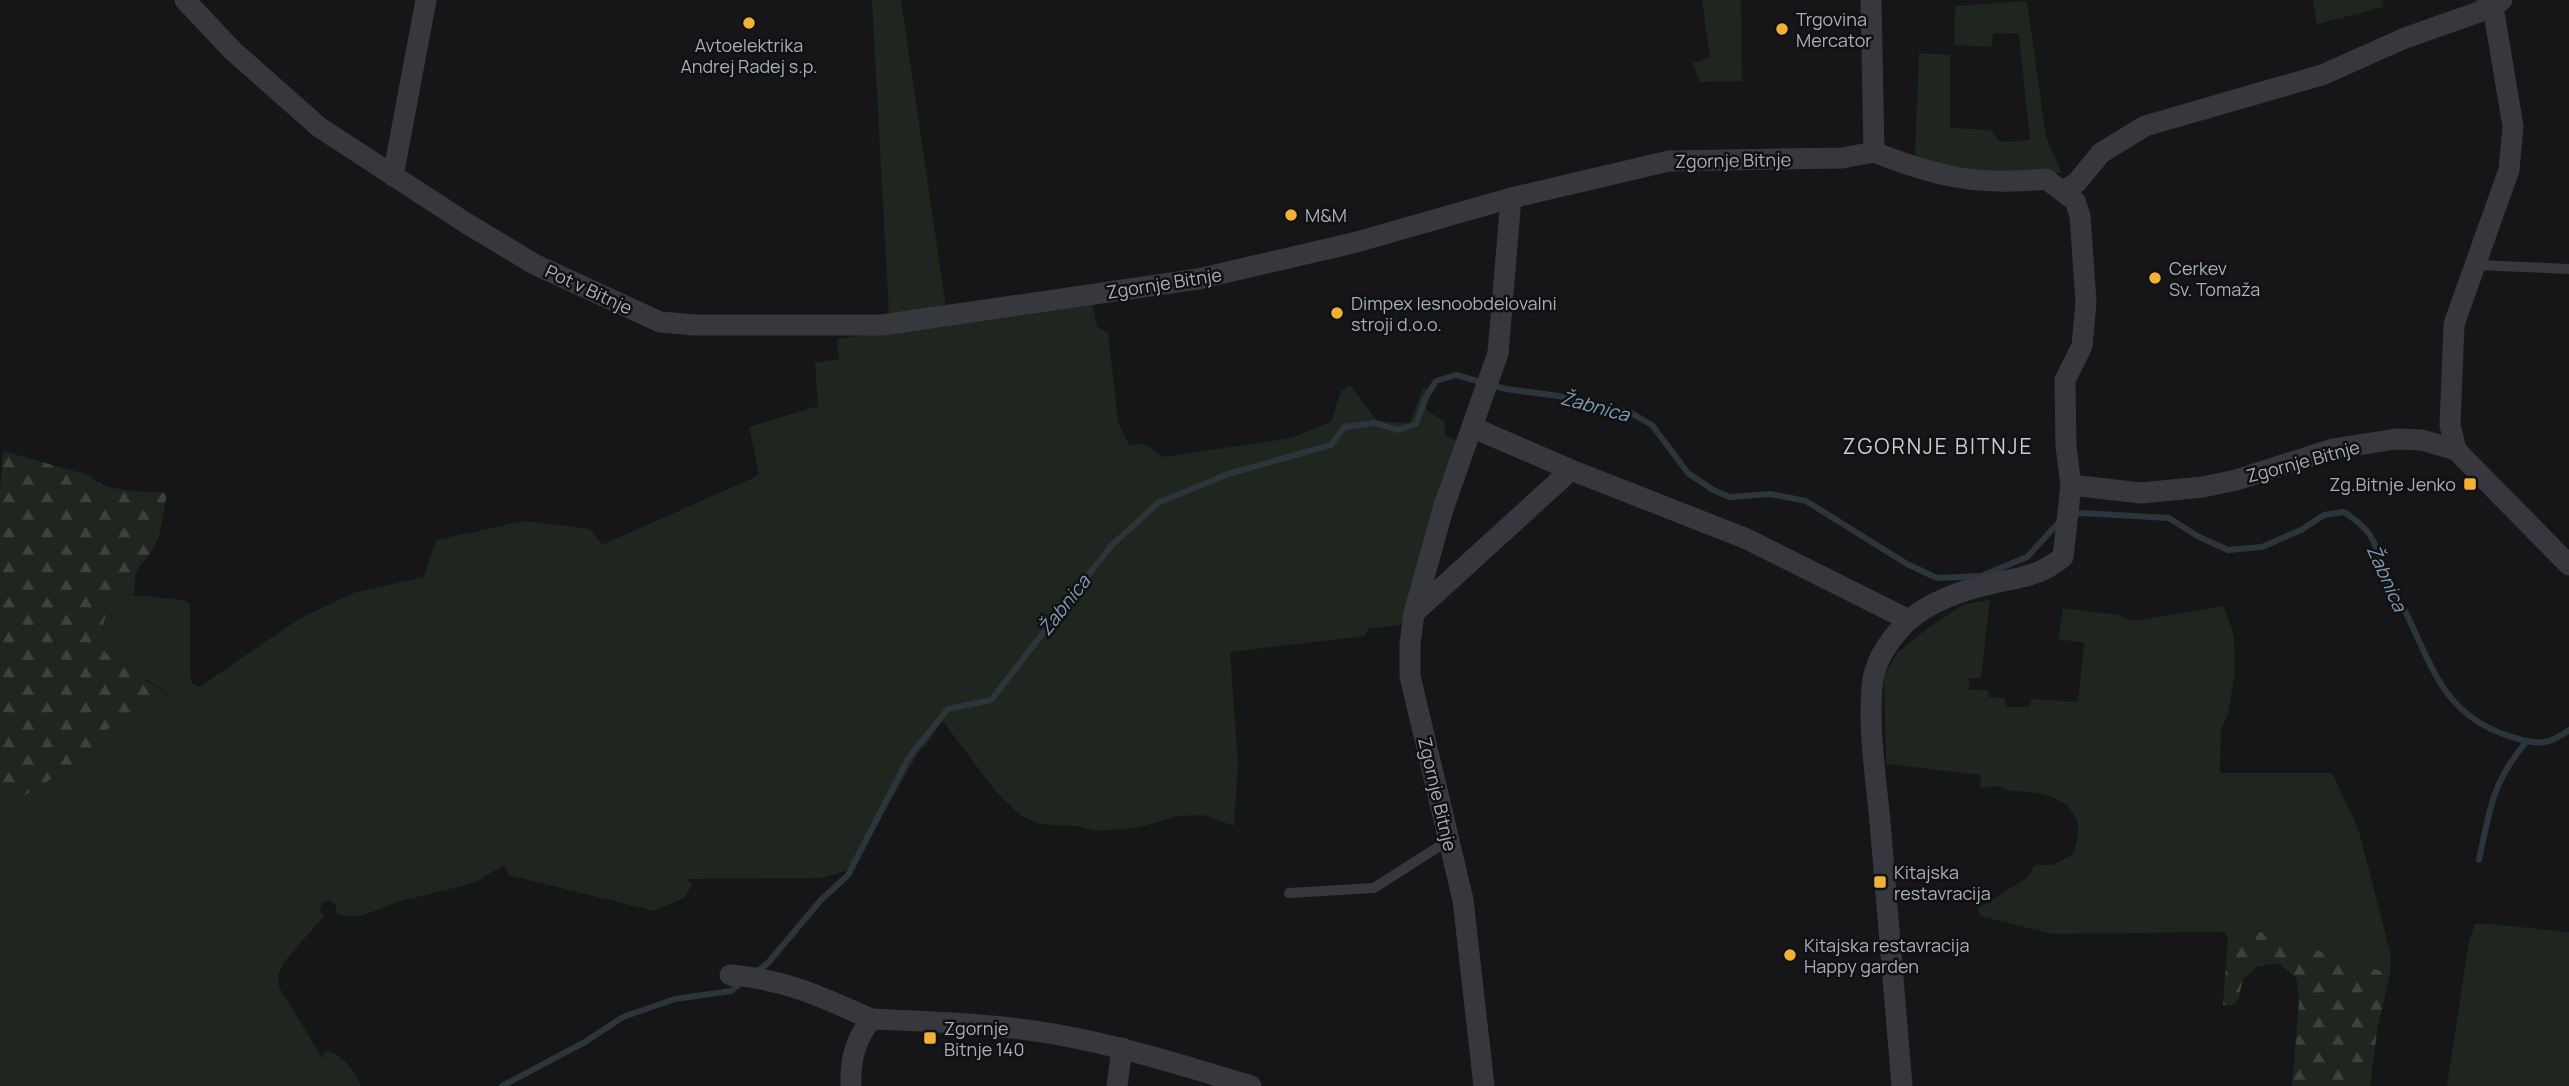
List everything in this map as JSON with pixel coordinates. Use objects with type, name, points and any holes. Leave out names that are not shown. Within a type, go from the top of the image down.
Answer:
[{"type":"street","name":"Pot v Bitnje","points":[[185,0],[233,51],[319,127],[534,264],[660,322],[808,326]]},
{"type":"street","points":[[393,176],[426,0]]},
{"type":"street","points":[[1871,0],[1874,152]]},
{"type":"street","points":[[1902,1086],[1872,704],[1874,678],[1879,660],[1909,620],[1956,595],[1990,584],[2019,580],[2050,567],[2063,557],[2071,493],[2066,446],[2065,380],[2082,346],[2086,302],[2080,216],[2075,201],[2063,191],[2077,182],[2101,153],[2145,126],[2322,75],[2494,2],[2513,126],[2509,170],[2454,324],[2450,425],[2456,450]]},
{"type":"street","name":"Zgornje Bitnje","points":[[808,326],[882,325],[1198,279],[1353,243],[1511,198],[1669,161],[1842,158],[1874,152],[1957,179],[2046,179],[2063,191]]},
{"type":"street","name":"Zgornje Bitnje","points":[[1484,1086],[1463,900],[1410,676],[1410,644],[1414,613],[1444,509],[1498,353],[1511,198]]},
{"type":"street","points":[[1474,428],[1746,539],[1909,620]]},
{"type":"street","name":"Zgornje Bitnje","points":[[2071,493],[2141,493],[2203,487],[2236,480],[2333,449],[2396,439],[2422,440],[2456,450],[2569,565]]},
{"type":"street","points":[[1414,613],[1572,470]]},
{"type":"street","points":[[730,975],[762,978],[798,987],[871,1019],[998,1026],[1078,1038],[1122,1048],[1251,1086]]},
{"type":"street","points":[[850,1086],[850,1064],[854,1046],[871,1019]]},
{"type":"street","points":[[1117,1086],[1122,1048]]},
{"type":"lane","points":[[2475,265],[2569,269]]},
{"type":"lane","points":[[1289,893],[1374,888],[1449,840]]},
{"type":"green space","points":[[872,0],[901,0],[946,308],[889,316]]},
{"type":"green space","points":[[1702,0],[1741,0],[1742,81],[1699,82],[1693,63],[1710,58]]},
{"type":"green space","points":[[2313,0],[2382,0],[2384,7],[2317,24]]},
{"type":"green space","points":[[2027,1],[2046,137],[2062,173],[1989,175],[1918,162],[1915,152],[1919,53],[1950,55],[1950,128],[1990,130],[2001,142],[2030,140],[2019,34],[1993,33],[1992,47],[1954,45],[1955,6]]},
{"type":"green space","points":[[1092,302],[1097,327],[1108,332],[1118,422],[1129,445],[1144,444],[1164,457],[1291,438],[1331,422],[1341,391],[1350,385],[1377,421],[1410,423],[1423,388],[1431,389],[1426,410],[1445,422],[1445,436],[1462,441],[1405,619],[1400,625],[1368,629],[1365,636],[1230,652],[1238,764],[1234,826],[1203,815],[1179,816],[1136,828],[1096,831],[1077,826],[1039,824],[1020,815],[996,792],[942,720],[926,746],[921,748],[852,869],[821,878],[687,879],[692,885],[684,898],[654,911],[508,875],[504,865],[474,883],[401,901],[358,917],[337,914],[335,904],[330,900],[323,902],[320,910],[324,916],[284,962],[278,975],[279,987],[323,1059],[327,1051],[338,1056],[353,1070],[361,1086],[0,1086],[0,809],[92,754],[102,732],[167,699],[167,693],[109,656],[100,646],[106,611],[112,602],[124,594],[184,600],[190,604],[190,673],[192,683],[199,687],[299,619],[353,593],[424,577],[436,540],[524,521],[590,529],[602,545],[753,478],[759,473],[749,427],[818,406],[815,363],[839,359],[837,339]]},
{"type":"green space","points":[[3,451],[91,476],[105,486],[167,493],[158,536],[137,571],[134,594],[124,595],[111,604],[100,646],[109,656],[167,694],[167,699],[102,732],[92,754],[0,809],[0,492]]},
{"type":"green space","points":[[1990,600],[1981,678],[1969,678],[1969,690],[1988,690],[1989,697],[2005,698],[2007,707],[2029,707],[2032,699],[2078,702],[2084,643],[2058,639],[2063,608],[2118,615],[2132,621],[2224,606],[2234,637],[2235,672],[2228,714],[2221,730],[2220,773],[2332,773],[2357,826],[2362,843],[2391,955],[2390,974],[2242,926],[2233,926],[2225,932],[2052,934],[1980,916],[1978,908],[2027,878],[2035,865],[2052,865],[2072,855],[2077,842],[2076,820],[2065,804],[2044,795],[2010,791],[1999,786],[1980,788],[1981,775],[1886,764],[1884,677],[1897,653],[1929,627],[1964,604]]},
{"type":"green space","points":[[2475,924],[2569,932],[2569,1086],[2447,1086],[2469,941]]},
{"type":"green space","points":[[2233,926],[2242,926],[2390,974],[2377,1031],[2370,1086],[2292,1086],[2299,1002],[2297,979],[2279,963],[2258,966],[2243,979],[2238,1000],[2234,1005],[2223,1005],[2228,938],[2225,932]]},
{"type":"waterway","name":"Žabnica","points":[[756,972],[768,963],[820,901],[848,875],[909,757],[948,709],[991,700],[1111,546],[1158,503],[1228,474],[1331,445],[1344,427],[1375,423],[1398,430],[1416,424],[1425,399],[1436,381],[1456,375],[1506,389],[1559,396],[1631,413],[1652,425],[1688,473],[1713,490],[1730,497],[1770,494],[1806,501],[1907,564],[1937,578],[1981,576],[2027,557],[2061,520]]},
{"type":"waterway","name":"Žabnica","points":[[2071,516],[2081,513],[2169,518],[2199,537],[2228,550],[2262,547],[2301,530],[2324,515],[2344,512],[2363,526],[2372,539],[2390,587],[2405,610],[2435,674],[2458,706],[2492,729],[2523,740],[2549,741],[2569,730]]},
{"type":"waterway","points":[[2479,860],[2499,784],[2526,742]]},
{"type":"waterway","points":[[502,1086],[585,1042],[623,1017],[675,999],[731,991],[741,983]]},
{"type":"place","name":"Avtoelektrika Andrej Radej s.p.","points":[[749,23]]},
{"type":"place","name":"Trgovina Mercator","points":[[1782,29]]},
{"type":"place","name":"M&M","points":[[1291,215]]},
{"type":"place","name":"Cerkev Sv. Tomaža","points":[[2155,278]]},
{"type":"place","name":"Dimpex lesnoobdelovalni stroji d.o.o.","points":[[1337,313]]},
{"type":"place","name":"Zg.Bitnje Jenko","points":[[2470,484]]},
{"type":"place","name":"Kitajska restavracija","points":[[1880,882]]},
{"type":"place","name":"Kitajska restavracija Happy garden","points":[[1790,955]]},
{"type":"place","name":"Zgornje Bitnje 140","points":[[930,1038]]},
{"type":"district","name":"ZGORNJE BITNJE","points":[[1938,446]]}]
